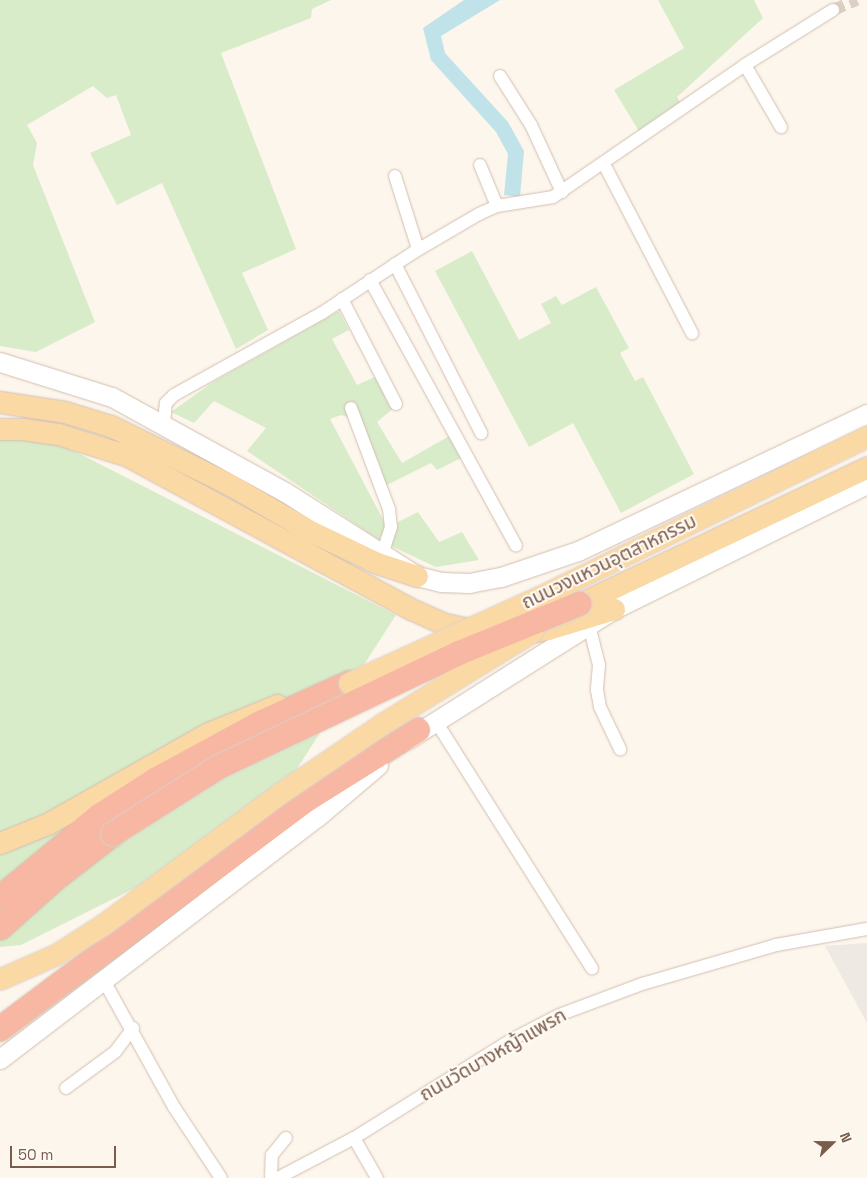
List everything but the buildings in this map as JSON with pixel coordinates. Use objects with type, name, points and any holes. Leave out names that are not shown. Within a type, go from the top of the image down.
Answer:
[{"type":"highway","points":[[0,928],[56,878],[113,834],[219,767],[459,653],[579,604]]},
{"type":"highway","points":[[0,898],[99,816],[155,780],[258,724],[349,683]]},
{"type":"highway","points":[[0,1030],[153,913],[308,799],[427,725]]},
{"type":"main road","points":[[0,402],[66,412],[111,426],[227,483],[308,530],[377,563],[417,576]]},
{"type":"main road","points":[[0,429],[22,428],[58,434],[128,456],[403,605],[445,624],[475,631],[524,634],[614,609]]},
{"type":"main road","name":"ถนนวงแหวนอุตสาหกรรม","points":[[0,843],[49,823],[206,734],[246,716],[349,683],[539,597],[867,436]]},
{"type":"main road","name":"ถนนวงแหวนอุตสาหกรรม","points":[[0,979],[57,954],[104,924],[282,792],[382,724],[579,604],[867,467]]},
{"type":"street","points":[[164,424],[166,403],[174,395],[342,299],[418,249],[497,206],[536,202],[562,192],[745,65],[833,10]]},
{"type":"street","points":[[745,65],[781,127]]},
{"type":"street","points":[[500,76],[531,125],[562,192]]},
{"type":"street","points":[[604,164],[692,333]]},
{"type":"street","points":[[480,165],[497,206]]},
{"type":"street","points":[[395,176],[418,249]]},
{"type":"street","points":[[395,264],[481,434]]},
{"type":"street","points":[[370,280],[516,546]]},
{"type":"street","points":[[342,299],[396,404]]},
{"type":"street","points":[[0,362],[112,397],[285,492],[417,576],[441,582],[469,583],[542,564],[617,534],[867,414]]},
{"type":"street","points":[[351,408],[389,509],[391,527],[382,554]]},
{"type":"street","points":[[0,1058],[318,817],[427,725],[614,609],[867,484]]},
{"type":"street","points":[[589,625],[599,665],[597,690],[600,707],[620,749]]},
{"type":"street","points":[[427,725],[592,968]]},
{"type":"street","name":"ถนนวัดบางหญ้าแพรก","points":[[278,1178],[354,1138],[512,1040],[559,1015],[642,984],[776,945],[867,929]]},
{"type":"street","points":[[103,979],[132,1028],[174,1107],[221,1178]]},
{"type":"street","points":[[66,1088],[115,1052],[132,1028]]},
{"type":"street","points":[[271,1178],[272,1155],[286,1138]]},
{"type":"street","points":[[354,1138],[378,1178]]},
{"type":"shaded area","points":[[867,943],[867,1023],[825,946]]},
{"type":"green space","points":[[0,0],[331,0],[312,9],[311,18],[221,53],[296,249],[242,273],[268,330],[236,349],[162,183],[117,205],[90,153],[131,135],[116,95],[107,98],[93,86],[27,125],[37,143],[33,165],[95,322],[36,352],[0,346]]},
{"type":"green space","points":[[658,0],[754,0],[763,18],[677,97],[682,105],[640,133],[614,90],[684,48]]},
{"type":"green space","points":[[472,251],[519,340],[551,323],[541,304],[556,296],[562,305],[596,287],[629,348],[620,353],[635,381],[643,377],[694,474],[621,513],[573,423],[529,447],[435,271]]},
{"type":"green space","points":[[339,311],[349,330],[332,339],[357,385],[377,376],[395,407],[377,422],[402,463],[451,435],[463,457],[437,470],[431,463],[385,486],[379,481],[381,467],[357,420],[341,415],[330,419],[386,525],[379,540],[247,451],[266,428],[214,401],[194,423],[171,412],[213,382]]},
{"type":"green space","points":[[0,425],[22,429],[78,453],[396,615],[282,792],[149,881],[21,945],[0,947]]},
{"type":"green space","points":[[418,512],[439,542],[462,532],[479,560],[436,567],[391,546],[398,522]]},
{"type":"water","points":[[464,0],[500,0],[441,36],[445,53],[508,122],[524,151],[520,197],[504,195],[508,154],[496,132],[431,60],[423,28]]},
{"type":"tunnel","points":[[833,10],[857,0]]}]
